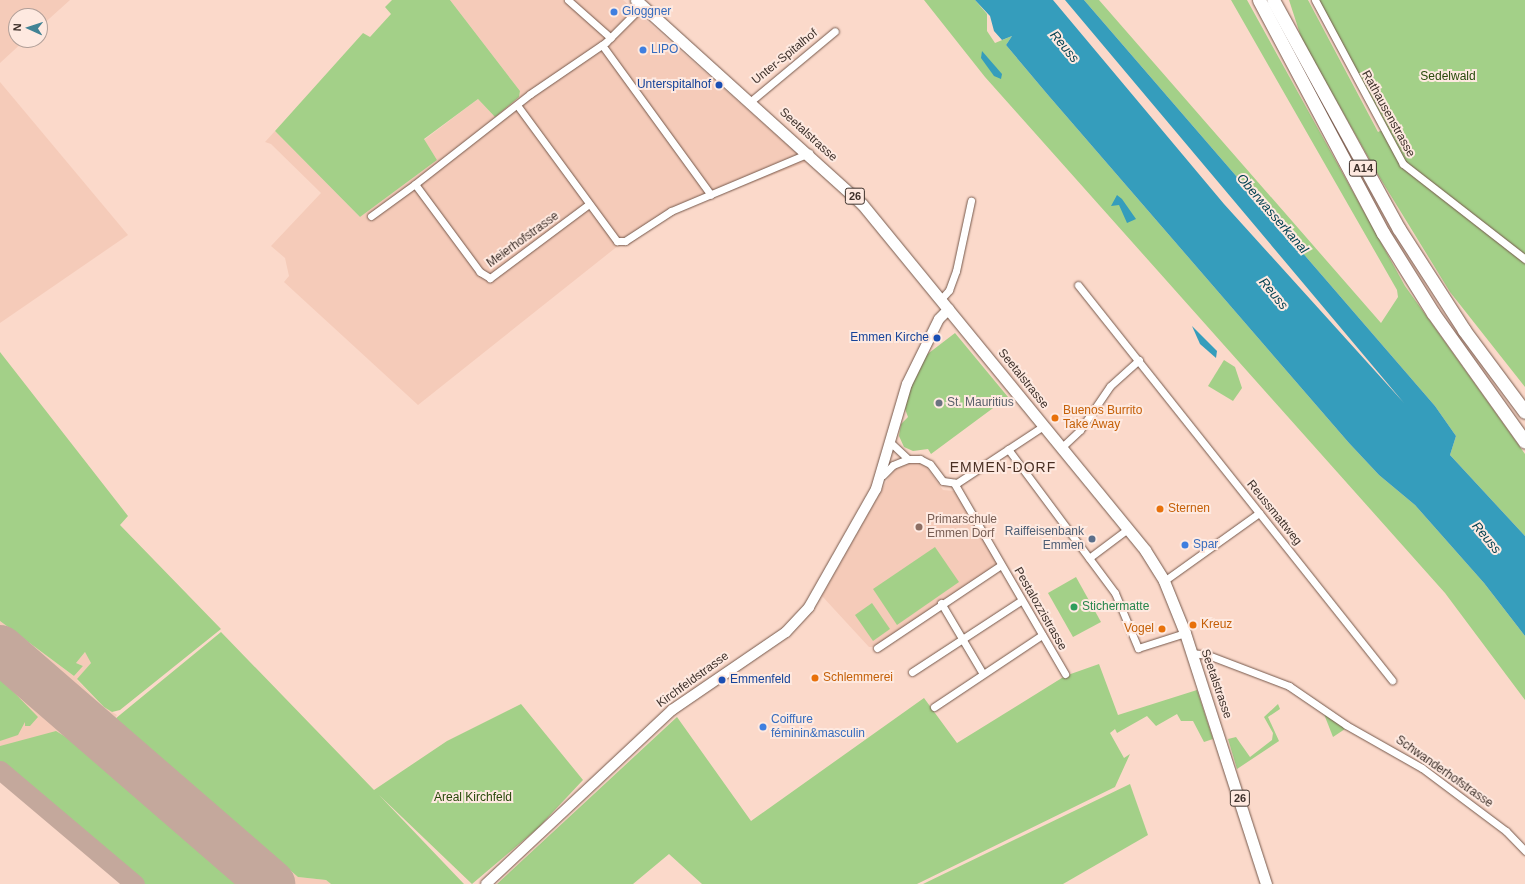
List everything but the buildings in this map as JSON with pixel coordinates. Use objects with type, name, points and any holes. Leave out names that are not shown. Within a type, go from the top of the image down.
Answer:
[{"type":"highway","name":"A14","points":[[1259,0],[1370,204],[1437,309],[1525,429]]},
{"type":"highway","name":"A14","points":[[1273,0],[1399,228],[1464,330],[1525,412]]},
{"type":"highway","name":"A14","points":[[1370,204],[1383,233],[1433,313],[1525,442]]},
{"type":"main road","name":"Seetalstrasse","points":[[640,3],[809,154],[862,204],[1063,446],[1129,528],[1164,581],[1185,633],[1266,884]]},
{"type":"street","points":[[568,0],[611,38]]},
{"type":"street","name":"Rathausenstrasse","points":[[1314,0],[1402,164],[1525,260]]},
{"type":"street","points":[[371,216],[517,105],[611,38],[640,3]]},
{"type":"street","name":"Unter-Spitalhof","points":[[750,101],[835,31]]},
{"type":"street","points":[[602,45],[711,195]]},
{"type":"street","points":[[517,105],[617,241],[625,241],[671,211],[809,154]]},
{"type":"street","name":"Meierhofstrasse","points":[[415,184],[480,272],[490,278],[589,204]]},
{"type":"street","points":[[941,299],[950,290],[956,271],[971,201]]},
{"type":"street","name":"Reussmattweg","points":[[1078,285],[1392,680]]},
{"type":"street","name":"Kirchfeldstrasse","points":[[486,884],[672,710],[792,628],[830,574],[882,475],[907,384],[939,319],[949,309]]},
{"type":"street","points":[[1063,446],[1080,430],[1110,386],[1139,360]]},
{"type":"street","points":[[891,443],[908,459],[926,461],[943,481],[954,483],[1045,425]]},
{"type":"street","points":[[1008,449],[1118,597],[1138,648],[1185,633]]},
{"type":"street","name":"Kirchfeldstrasse","points":[[882,475],[893,465],[908,459]]},
{"type":"street","name":"Pestalozzistrasse","points":[[954,483],[1065,674]]},
{"type":"street","points":[[1164,581],[1259,513]]},
{"type":"street","points":[[1089,558],[1129,528]]},
{"type":"street","points":[[877,648],[942,603],[1001,565]]},
{"type":"street","points":[[912,672],[1022,600]]},
{"type":"street","points":[[942,603],[983,674]]},
{"type":"street","points":[[934,707],[1042,635]]},
{"type":"street","name":"Schwanderhofstrasse","points":[[1192,653],[1208,655],[1289,686],[1346,725],[1422,768],[1506,831],[1525,851]]},
{"type":"shaded area","points":[[0,0],[70,0],[48,20],[48,8],[8,8],[8,48],[16,48],[0,63]]},
{"type":"shaded area","points":[[450,0],[623,0],[807,162],[670,214],[629,245],[619,245],[418,405],[284,282],[289,276],[285,258],[271,246],[321,193],[271,144],[265,142],[275,131],[360,217],[437,160],[424,140],[478,99],[493,115],[519,97],[520,91]]},
{"type":"shaded area","points":[[0,82],[128,235],[0,323]]},
{"type":"shaded area","name":"Primarschule Emmen Dorf","points":[[915,462],[925,465],[943,490],[954,491],[999,563],[874,647],[869,647],[822,596],[889,477],[898,466]]},
{"type":"shaded area","points":[[0,621],[74,676],[83,666],[76,663],[85,652],[90,655],[91,663],[77,680],[103,706],[117,715],[115,719],[298,877],[326,880],[331,884],[128,884],[0,776]]},
{"type":"green space","points":[[392,0],[450,0],[520,91],[519,97],[495,117],[478,99],[424,139],[437,160],[360,217],[275,131],[363,33],[370,37],[391,14],[385,7]]},
{"type":"green space","points":[[924,0],[975,0],[987,14],[987,31],[995,43],[1012,36],[1006,45],[1048,95],[1349,443],[1379,475],[1415,505],[1484,583],[1525,636],[1525,700],[1445,593],[985,77]]},
{"type":"green space","points":[[1084,0],[1099,0],[1381,323],[1398,297],[1397,290],[1231,0],[1247,0],[1405,286],[1525,454],[1525,536],[1450,455],[1456,436],[1435,406]]},
{"type":"green space","name":"Sedelwald","points":[[1289,0],[1308,0],[1378,132],[1386,128],[1318,0],[1525,0],[1525,387],[1450,292],[1380,178],[1302,40]]},
{"type":"green space","points":[[955,333],[1008,397],[931,454],[928,449],[913,451],[904,447],[899,436],[901,424],[908,417],[905,409],[910,388],[925,356]]},
{"type":"green space","points":[[0,352],[128,516],[120,525],[221,629],[120,710],[112,712],[104,707],[77,679],[91,663],[85,652],[76,663],[83,666],[74,676],[0,621]]},
{"type":"green space","points":[[1224,360],[1235,367],[1242,388],[1233,401],[1208,386]]},
{"type":"green space","points":[[935,547],[959,582],[897,625],[873,589]]},
{"type":"green space","name":"Stichermatte","points":[[1076,577],[1101,622],[1073,637],[1048,593]]},
{"type":"green space","points":[[872,603],[890,629],[873,641],[855,615]]},
{"type":"green space","name":"Areal Kirchfeld","points":[[221,632],[374,790],[447,741],[521,704],[583,780],[538,828],[472,884],[379,795],[464,884],[331,884],[326,880],[298,877],[115,719]]},
{"type":"green space","points":[[1099,664],[1118,715],[1197,690],[1213,739],[1204,742],[1193,721],[1181,721],[1177,714],[1156,726],[1147,716],[1117,733],[1115,729],[1110,733],[1124,758],[1130,754],[1115,787],[917,884],[702,884],[669,854],[633,884],[497,884],[677,717],[751,821],[924,698],[957,743],[1065,676]]},
{"type":"green space","points":[[0,678],[38,717],[30,726],[25,726],[25,722],[18,735],[0,741]]},
{"type":"green space","points":[[1278,704],[1280,709],[1268,717],[1279,741],[1237,769],[1228,739],[1236,737],[1250,757],[1272,740],[1273,733],[1264,717]]},
{"type":"green space","points":[[1322,709],[1345,728],[1345,729],[1333,737]]},
{"type":"green space","points":[[56,731],[79,745],[241,884],[144,884],[0,763],[0,746]]},
{"type":"green space","points":[[1130,784],[1148,835],[1063,884],[923,884]]},
{"type":"water","name":"Reuss","points":[[975,0],[1053,0],[1224,204],[1404,403],[1065,0],[1084,0],[1435,406],[1456,436],[1450,455],[1525,536],[1525,636],[1484,583],[1415,505],[1379,475],[1349,443],[1048,95],[1006,45],[1012,36],[1002,40],[994,31],[990,16]]},
{"type":"water","points":[[982,51],[1002,74],[1001,79],[994,76],[981,58]]},
{"type":"water","points":[[1117,195],[1122,199],[1136,219],[1127,223],[1119,205],[1111,206]]},
{"type":"water","points":[[1192,326],[1217,351],[1216,358],[1200,344]]},
{"type":"taxiway","points":[[0,770],[135,884]]},
{"type":"runway","points":[[0,649],[271,884]]},
{"type":"place","name":"Gloggner","points":[[614,12]]},
{"type":"place","name":"LIPO","points":[[643,50]]},
{"type":"place","name":"Unterspitalhof","points":[[719,85]]},
{"type":"place","name":"Emmen Kirche","points":[[937,338]]},
{"type":"place","name":"St. Mauritius","points":[[939,403]]},
{"type":"place","name":"Buenos Burrito Take Away","points":[[1055,418]]},
{"type":"place","name":"Sternen","points":[[1160,509]]},
{"type":"place","name":"Primarschule Emmen Dorf","points":[[919,527]]},
{"type":"place","name":"Raiffeisenbank Emmen","points":[[1092,539]]},
{"type":"place","name":"Spar","points":[[1185,545]]},
{"type":"place","name":"Stichermatte","points":[[1074,607]]},
{"type":"place","name":"Kreuz","points":[[1193,625]]},
{"type":"place","name":"Vogel","points":[[1162,629]]},
{"type":"place","name":"Schlemmerei","points":[[815,678]]},
{"type":"place","name":"Emmenfeld","points":[[722,680]]},
{"type":"place","name":"Coiffure féminin&masculin","points":[[763,727]]},
{"type":"district","name":"EMMEN-DORF","points":[[1003,467]]},
{"type":"water label","name":"Oberwasserkanal","points":[[1272,214]]}]
